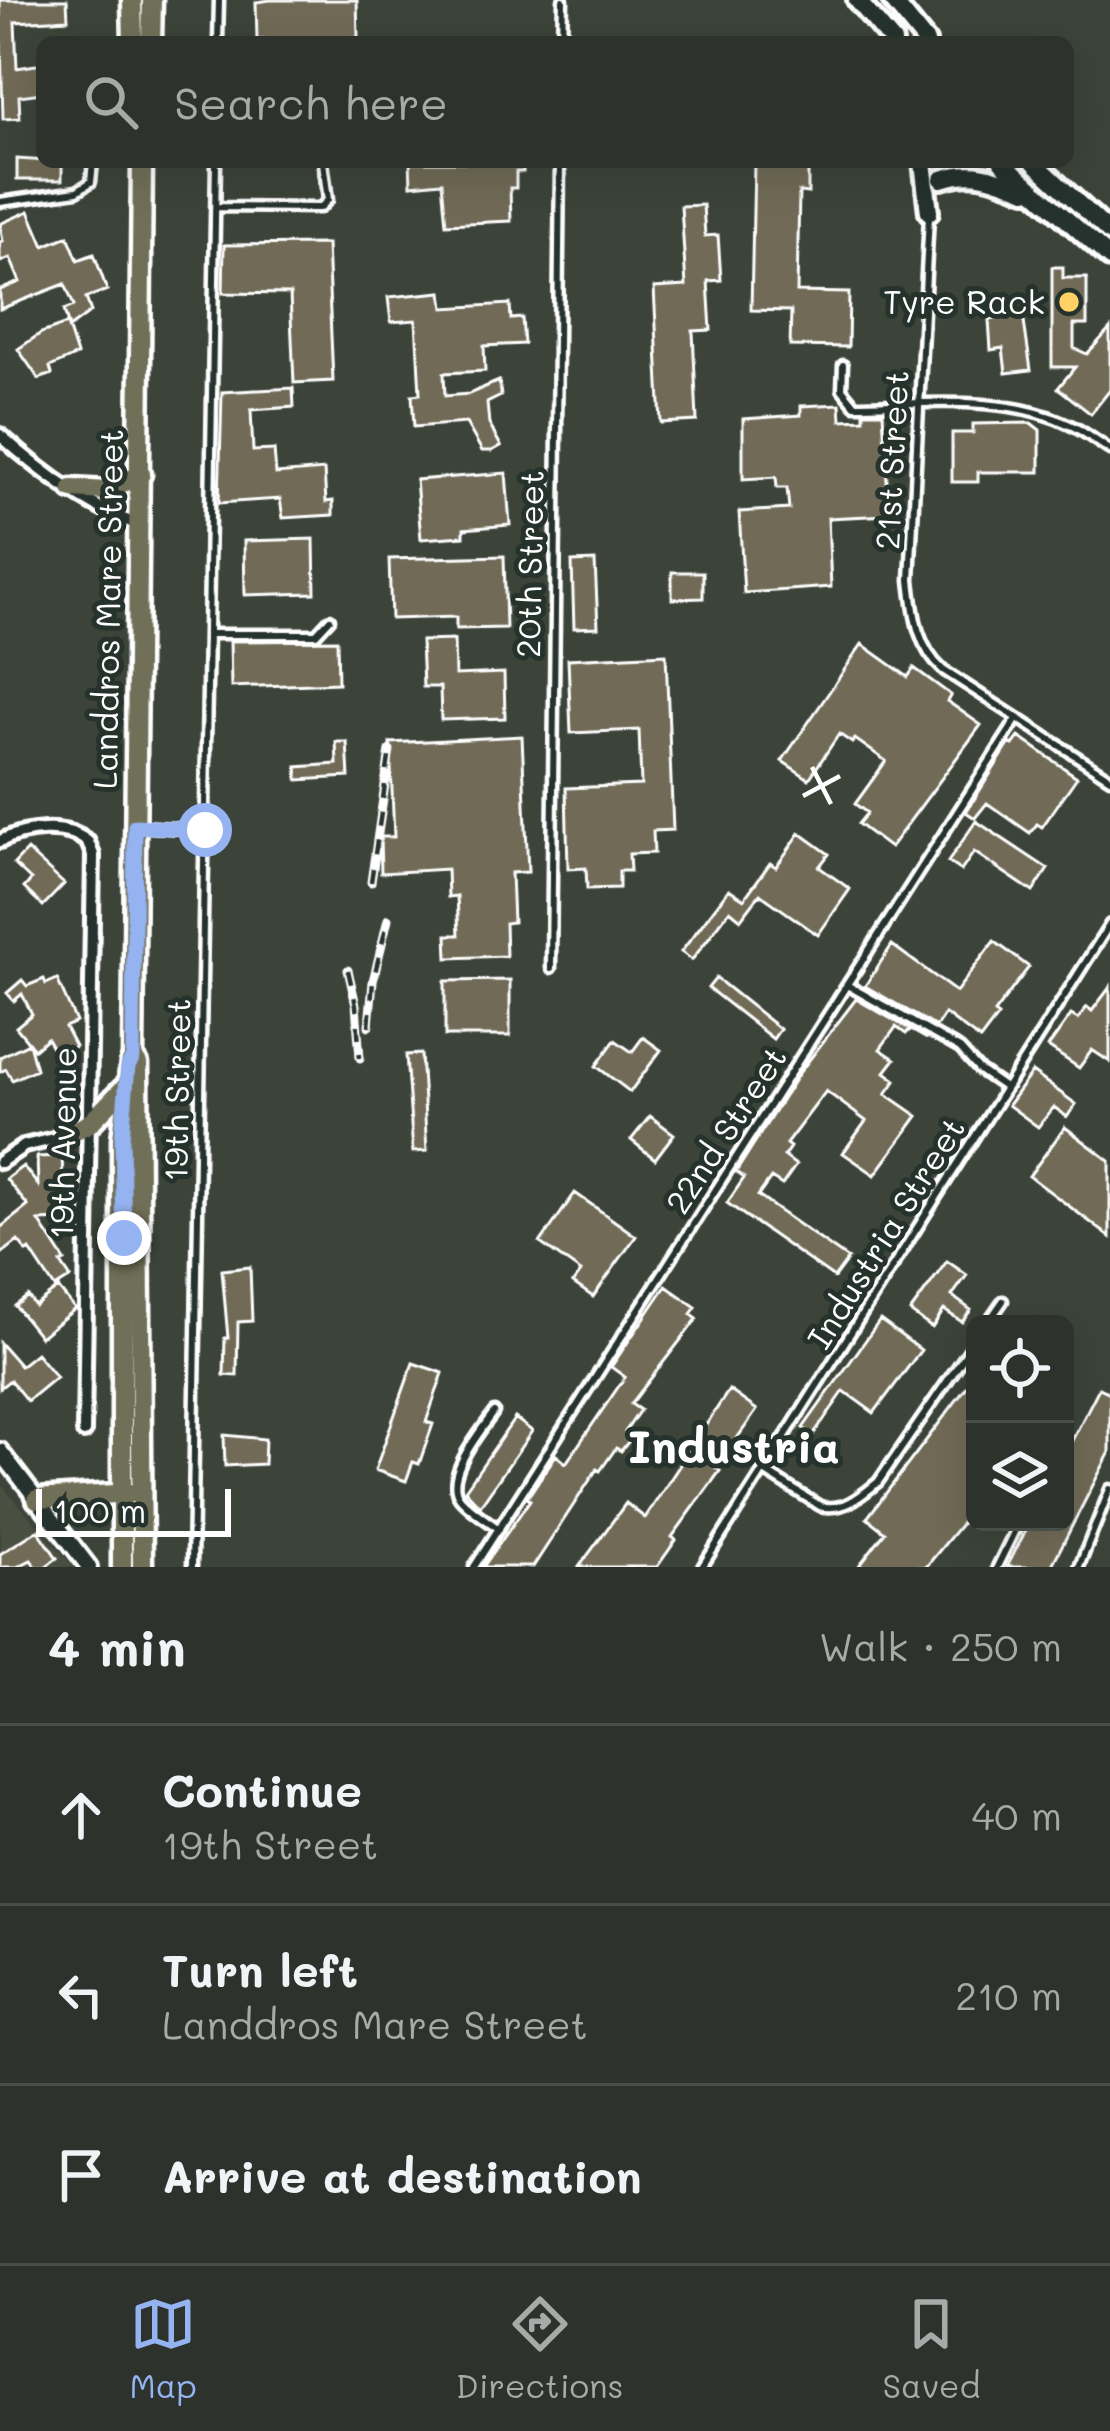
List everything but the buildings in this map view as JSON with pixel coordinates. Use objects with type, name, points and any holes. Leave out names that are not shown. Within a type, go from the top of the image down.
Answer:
[{"type":"main road","points":[[132,0],[133,36]]},
{"type":"main road","points":[[151,36],[152,0]]},
{"type":"main road","points":[[857,0],[888,36]]},
{"type":"main road","points":[[892,0],[921,36]]},
{"type":"main road","name":"Landdros Mare Street","points":[[142,168],[133,1058],[126,1084],[133,1493],[142,1567]]},
{"type":"main road","points":[[924,168],[929,212]]},
{"type":"main road","points":[[1008,168],[1110,258]]},
{"type":"main road","points":[[1040,168],[1110,233]]},
{"type":"main road","points":[[946,173],[980,173],[1033,193]]},
{"type":"main road","points":[[72,489],[107,491],[141,474]]},
{"type":"main road","name":"Landdros Mare Street","points":[[130,1139],[138,1064],[133,1058]]},
{"type":"main road","points":[[62,1137],[90,1130],[126,1084]]},
{"type":"main road","points":[[37,1499],[133,1493]]},
{"type":"main road","name":"Landdros Mare Street","points":[[122,1567],[133,1493]]},
{"type":"street","points":[[0,435],[72,489],[139,525]]},
{"type":"street","name":"19th Avenue","points":[[0,841],[22,832],[67,833],[88,842],[93,855],[84,1432]]},
{"type":"street","points":[[90,1130],[130,1139]]},
{"type":"street","points":[[0,1162],[24,1146],[62,1137]]},
{"type":"street","points":[[0,1451],[89,1567]]},
{"type":"lane","points":[[218,36],[219,0]]},
{"type":"lane","points":[[562,36],[563,0]]},
{"type":"lane","points":[[0,202],[77,191],[91,182],[92,168]]},
{"type":"lane","name":"19th Street","points":[[192,1567],[216,168]]},
{"type":"lane","points":[[216,207],[320,208],[328,200],[324,168]]},
{"type":"lane","name":"20th Street","points":[[550,968],[560,168]]},
{"type":"lane","name":"21st Street","points":[[946,173],[932,194],[929,212],[910,573],[917,628],[933,661],[1110,778]]},
{"type":"lane","points":[[843,364],[842,389],[855,404],[976,405],[1042,415],[1070,425],[1110,450]]},
{"type":"lane","points":[[208,634],[316,634],[330,619]]},
{"type":"lane","name":"22nd Street","points":[[474,1567],[1017,719]]},
{"type":"lane","points":[[135,826],[205,830]]},
{"type":"lane","name":"Industria Street","points":[[702,1567],[1110,926]]},
{"type":"lane","points":[[847,985],[960,1049],[1005,1088]]},
{"type":"lane","points":[[993,1315],[1003,1300]]},
{"type":"lane","points":[[764,1471],[831,1509],[860,1497],[878,1482],[966,1354]]},
{"type":"lane","points":[[494,1412],[454,1486],[458,1497],[499,1529]]},
{"type":"lane","points":[[1079,1567],[1110,1489]]},
{"type":"lane","points":[[997,1567],[1015,1531]]},
{"type":"shaded area","points":[[0,1483],[74,1567],[0,1567]]},
{"type":"railway","points":[[371,882],[390,750]]},
{"type":"railway","points":[[369,1026],[373,981],[388,919]]},
{"type":"railway","points":[[348,970],[360,1058]]},
{"type":"place","name":"Tyre Rack","points":[[1069,302]]},
{"type":"district","name":"Industria","points":[[734,1447]]},
{"type":"route","points":[[124,1238],[122,1139],[128,1066],[133,1058],[135,826],[205,830]]}]
